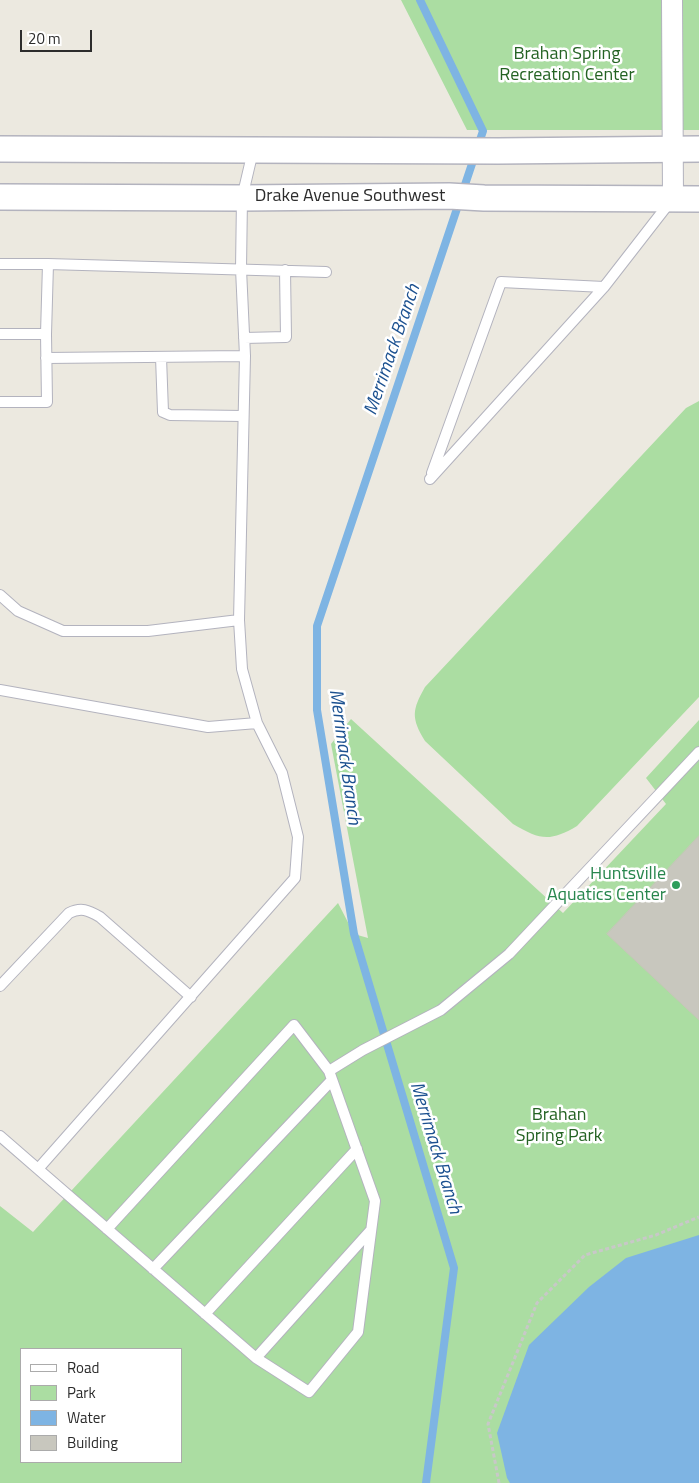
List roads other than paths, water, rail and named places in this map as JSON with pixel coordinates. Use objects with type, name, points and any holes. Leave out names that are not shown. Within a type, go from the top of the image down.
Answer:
[{"type":"street","points":[[672,0],[673,199]]},
{"type":"street","points":[[0,149],[699,150]]},
{"type":"street","name":"Drake Avenue Southwest","points":[[0,197],[242,198],[449,196],[484,198],[699,199]]},
{"type":"lane","points":[[38,1169],[295,878],[298,837],[282,773],[257,722],[242,669],[239,620],[245,356],[242,198],[254,150]]},
{"type":"lane","points":[[604,287],[501,282],[430,478],[604,287],[673,199]]},
{"type":"lane","points":[[0,264],[326,272]]},
{"type":"lane","points":[[0,402],[47,402],[48,264]]},
{"type":"lane","points":[[244,338],[286,338],[285,270]]},
{"type":"lane","points":[[0,334],[46,334]]},
{"type":"lane","points":[[46,358],[245,356]]},
{"type":"lane","points":[[161,357],[163,412],[170,415],[243,416]]},
{"type":"lane","points":[[0,596],[18,611],[63,630],[148,631],[239,620]]},
{"type":"lane","points":[[0,690],[208,727],[257,722]]},
{"type":"lane","points":[[153,1269],[331,1075],[363,1050],[441,1010],[509,954],[699,752]]},
{"type":"lane","points":[[0,986],[68,913],[78,908],[89,910],[100,917],[190,996]]},
{"type":"lane","points":[[0,1136],[153,1269],[256,1358],[308,1392],[358,1332],[375,1201],[331,1075],[294,1025],[107,1229]]},
{"type":"lane","points":[[205,1314],[357,1148]]},
{"type":"lane","points":[[256,1358],[371,1230]]},
{"type":"water","points":[[699,1235],[699,1483],[510,1483],[507,1478],[497,1433],[529,1345],[589,1287],[626,1258]]},
{"type":"waterway","name":"Merrimack Branch","points":[[420,0],[483,131],[317,626],[317,710],[354,934],[454,1268],[426,1483]]},
{"type":"place","name":"Huntsville Aquatics Center","points":[[676,885]]},
{"type":"park label","name":"Brahan Spring Recreation Center","points":[[567,65]]},
{"type":"park label","name":"Brahan Spring Park","points":[[559,1126]]}]
